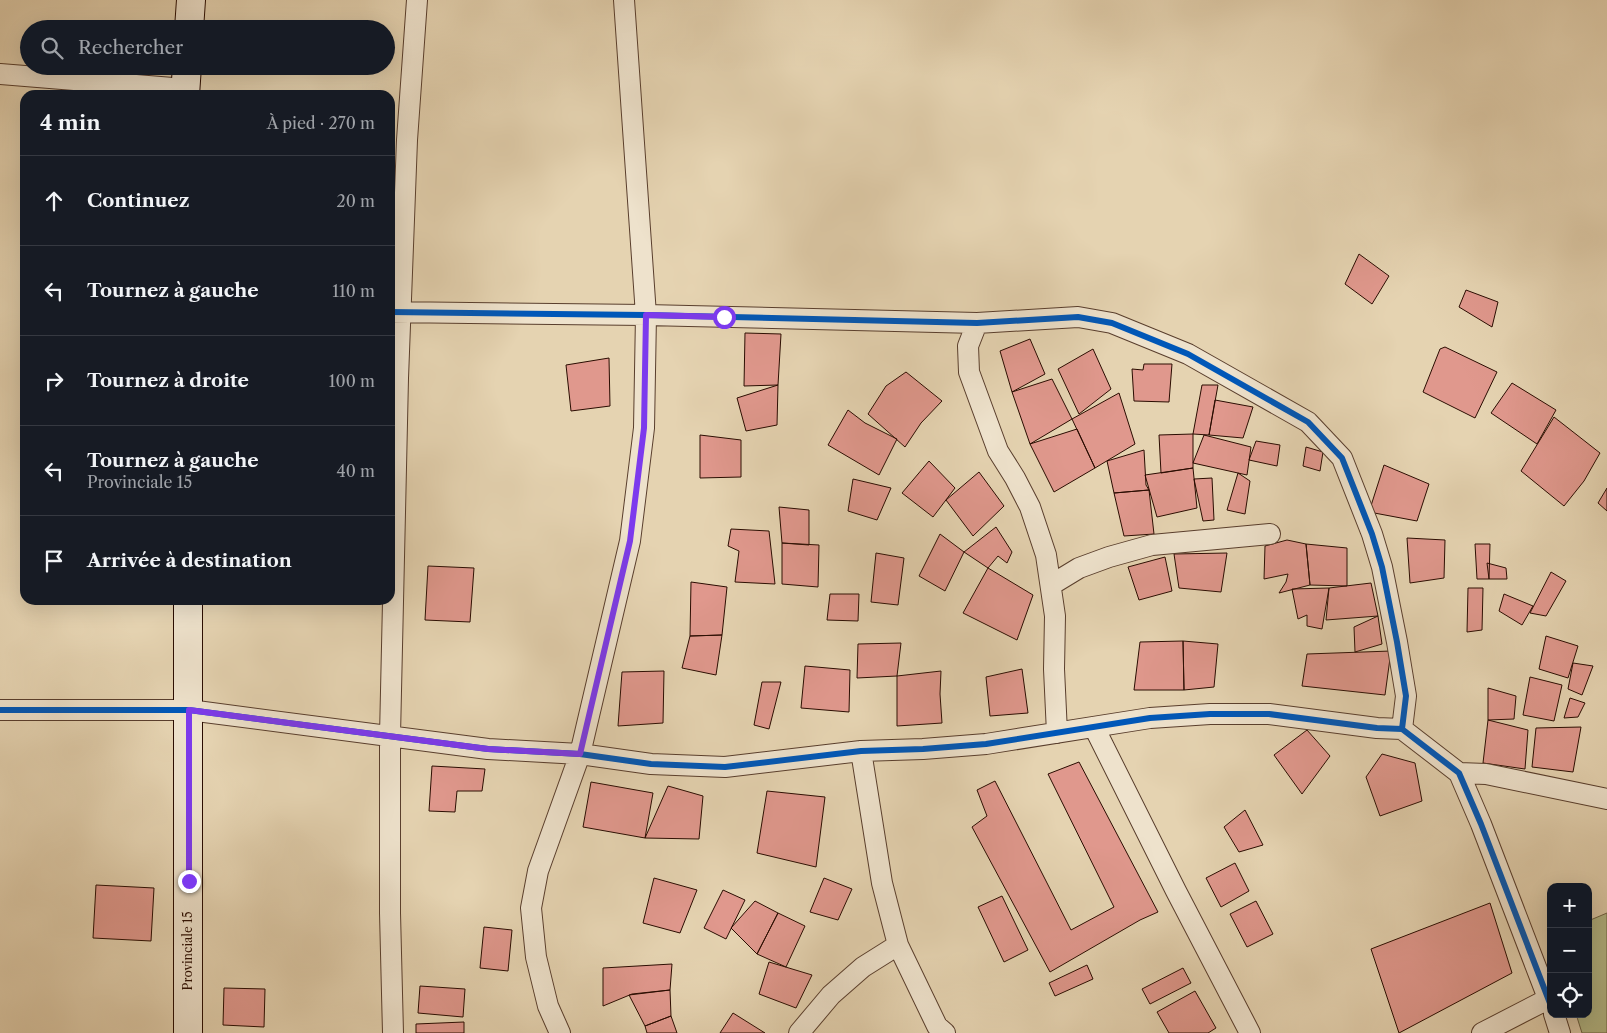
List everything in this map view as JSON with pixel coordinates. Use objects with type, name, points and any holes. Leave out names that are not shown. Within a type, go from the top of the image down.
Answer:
[{"type":"street","points":[[190,20],[191,0]]},
{"type":"street","points":[[417,0],[395,312],[646,315],[977,323],[1078,317],[1112,323],[1188,354],[1308,422],[1342,458],[1372,534],[1382,566],[1406,696],[1402,729]]},
{"type":"street","points":[[560,1033],[548,1006],[536,957],[531,908],[538,872],[580,754],[630,541],[644,428],[646,315],[624,0]]},
{"type":"street","points":[[0,74],[20,75]]},
{"type":"street","points":[[21,75],[186,83]]},
{"type":"street","points":[[977,323],[968,346],[969,372],[998,451],[1030,507],[1046,555],[1055,616],[1054,669],[1057,733]]},
{"type":"street","points":[[1051,585],[1079,568],[1152,545],[1270,534]]},
{"type":"street","name":"Provinciale 15","points":[[188,605],[188,1033]]},
{"type":"street","points":[[392,605],[390,913],[393,1033]]},
{"type":"street","points":[[0,710],[189,710],[488,749],[580,754],[651,764],[725,767],[861,751],[986,744],[1150,718],[1210,714],[1269,714],[1377,728],[1402,729],[1459,773],[1481,824],[1547,996]]},
{"type":"street","points":[[1094,727],[1250,1033]]},
{"type":"street","points":[[861,751],[882,882],[898,945],[937,1026],[945,1033]]},
{"type":"street","points":[[1459,773],[1486,774],[1607,799]]},
{"type":"street","points":[[799,1033],[831,995],[863,967],[898,945]]},
{"type":"street","points":[[1482,1033],[1547,1008]]},
{"type":"street","points":[[1555,1018],[1560,1033]]},
{"type":"green space","points":[[1607,913],[1607,1033],[1582,1033],[1577,1018],[1592,1018],[1592,919]]},
{"type":"building","points":[[1359,254],[1389,276],[1372,304],[1345,284]]},
{"type":"building","points":[[1466,290],[1498,302],[1492,327],[1459,307]]},
{"type":"building","points":[[745,333],[781,334],[778,385],[744,386]]},
{"type":"building","points":[[1030,339],[1045,374],[1012,392],[1000,351]]},
{"type":"building","points":[[1445,347],[1497,372],[1475,418],[1423,392],[1440,349]]},
{"type":"building","points":[[1093,349],[1111,389],[1079,414],[1058,369]]},
{"type":"building","points":[[609,358],[610,406],[571,411],[566,365]]},
{"type":"building","points":[[1144,364],[1172,364],[1169,402],[1134,401],[1132,369],[1143,370]]},
{"type":"building","points":[[906,372],[942,401],[921,423],[905,447],[868,414],[886,386]]},
{"type":"building","points":[[1052,379],[1072,419],[1030,444],[1012,392]]},
{"type":"building","points":[[1512,383],[1556,410],[1537,444],[1491,413]]},
{"type":"building","points":[[778,385],[777,425],[746,431],[737,398]]},
{"type":"building","points":[[1202,385],[1218,385],[1209,435],[1193,434]]},
{"type":"building","points":[[1119,393],[1135,444],[1095,468],[1072,419]]},
{"type":"building","points":[[1215,400],[1253,407],[1243,438],[1209,435]]},
{"type":"building","points":[[848,410],[865,423],[897,439],[879,475],[828,445]]},
{"type":"building","points":[[1554,417],[1600,453],[1584,481],[1564,506],[1521,471]]},
{"type":"building","points":[[1077,429],[1095,468],[1054,492],[1030,444]]},
{"type":"building","points":[[1193,434],[1193,468],[1161,473],[1159,435]]},
{"type":"building","points":[[700,435],[741,440],[741,477],[700,478]]},
{"type":"building","points":[[1204,435],[1251,447],[1247,475],[1193,463]]},
{"type":"building","points":[[1256,441],[1280,445],[1277,466],[1249,460]]},
{"type":"building","points":[[1306,447],[1323,452],[1320,471],[1303,466]]},
{"type":"building","points":[[1144,450],[1146,485],[1149,490],[1114,493],[1107,461]]},
{"type":"building","points":[[929,461],[955,488],[933,517],[902,493]]},
{"type":"building","points":[[1384,465],[1429,484],[1417,521],[1369,512]]},
{"type":"building","points":[[1193,468],[1197,508],[1157,517],[1145,475]]},
{"type":"building","points":[[979,472],[1004,506],[973,536],[946,500]]},
{"type":"building","points":[[1238,473],[1250,481],[1245,514],[1227,510]]},
{"type":"building","points":[[1212,478],[1214,520],[1203,521],[1194,479]]},
{"type":"building","points":[[853,479],[891,488],[877,520],[848,511]]},
{"type":"building","points":[[1607,488],[1607,511],[1598,503]]},
{"type":"building","points":[[1149,490],[1154,534],[1124,536],[1114,493]]},
{"type":"building","points":[[779,507],[809,510],[809,545],[782,543]]},
{"type":"building","points":[[996,527],[1012,552],[1007,563],[998,556],[988,568],[964,552]]},
{"type":"building","points":[[731,529],[769,531],[775,584],[735,582],[739,551],[728,546]]},
{"type":"building","points":[[940,534],[964,552],[945,591],[919,576]]},
{"type":"building","points":[[1407,538],[1445,540],[1444,578],[1410,583]]},
{"type":"building","points":[[1287,540],[1306,544],[1310,585],[1279,593],[1286,582],[1288,574],[1264,579],[1265,546]]},
{"type":"building","points":[[782,543],[819,545],[818,587],[782,584]]},
{"type":"building","points":[[1306,544],[1347,548],[1347,586],[1310,585]]},
{"type":"building","points":[[1475,544],[1490,544],[1489,579],[1477,579]]},
{"type":"building","points":[[876,553],[904,558],[898,605],[871,602]]},
{"type":"building","points":[[1227,553],[1221,592],[1179,588],[1174,554]]},
{"type":"building","points":[[1165,557],[1172,591],[1139,600],[1128,567]]},
{"type":"building","points":[[1487,563],[1506,568],[1507,579],[1489,579]]},
{"type":"building","points":[[428,566],[474,568],[470,622],[425,620]]},
{"type":"building","points":[[988,568],[1033,595],[1017,640],[963,613]]},
{"type":"building","points":[[1551,572],[1566,581],[1546,616],[1530,613]]},
{"type":"building","points":[[691,582],[727,587],[722,635],[690,636]]},
{"type":"building","points":[[1371,583],[1378,616],[1326,620],[1329,588]]},
{"type":"building","points":[[1329,588],[1322,629],[1307,626],[1307,615],[1298,619],[1292,589]]},
{"type":"building","points":[[1468,588],[1483,588],[1482,630],[1467,632]]},
{"type":"building","points":[[830,594],[859,594],[858,621],[827,620]]},
{"type":"building","points":[[1504,594],[1533,606],[1522,625],[1499,611]]},
{"type":"building","points":[[1378,616],[1382,644],[1355,652],[1354,627]]},
{"type":"building","points":[[722,635],[716,675],[682,668],[690,636]]},
{"type":"building","points":[[1546,636],[1578,646],[1568,678],[1539,669]]},
{"type":"building","points":[[1183,641],[1184,690],[1134,690],[1140,642]]},
{"type":"building","points":[[1183,641],[1218,644],[1214,687],[1184,690]]},
{"type":"building","points":[[901,643],[897,676],[857,678],[858,644]]},
{"type":"building","points":[[1391,651],[1385,695],[1302,686],[1307,654]]},
{"type":"building","points":[[1573,663],[1593,666],[1582,695],[1568,689]]},
{"type":"building","points":[[805,666],[850,670],[849,712],[801,708]]},
{"type":"building","points":[[1022,669],[1028,713],[990,716],[986,677]]},
{"type":"building","points":[[664,671],[663,723],[618,726],[622,672]]},
{"type":"building","points":[[941,671],[942,723],[897,726],[897,676]]},
{"type":"building","points":[[1530,677],[1562,685],[1554,721],[1523,715]]},
{"type":"building","points":[[762,682],[781,682],[769,729],[754,725]]},
{"type":"building","points":[[1488,688],[1516,696],[1514,719],[1488,720]]},
{"type":"building","points":[[1570,698],[1585,703],[1578,717],[1564,718]]},
{"type":"building","points":[[1488,720],[1528,730],[1525,769],[1483,763]]},
{"type":"building","points":[[1581,727],[1573,772],[1532,767],[1536,728]]},
{"type":"building","points":[[1307,730],[1330,756],[1302,794],[1274,755]]},
{"type":"building","points":[[1382,754],[1415,763],[1422,801],[1380,816],[1366,777]]},
{"type":"building","points":[[1079,762],[1158,912],[1140,920],[1050,972],[972,827],[987,816],[977,790],[995,781],[1071,930],[1114,907],[1048,774]]},
{"type":"building","points":[[432,766],[485,769],[482,791],[457,791],[455,812],[429,811]]},
{"type":"building","points":[[591,782],[653,793],[645,838],[583,827]]},
{"type":"building","points":[[668,786],[703,796],[699,839],[645,838]]},
{"type":"building","points":[[767,791],[825,797],[816,867],[757,853]]},
{"type":"building","points":[[1245,810],[1263,845],[1239,852],[1224,827]]},
{"type":"building","points":[[1235,863],[1249,891],[1221,907],[1206,878]]},
{"type":"building","points":[[654,878],[697,890],[680,933],[643,923]]},
{"type":"building","points":[[824,878],[852,889],[838,920],[810,912]]},
{"type":"building","points":[[96,885],[154,888],[151,941],[93,938]]},
{"type":"building","points":[[723,890],[745,900],[726,939],[704,928]]},
{"type":"building","points":[[1002,896],[1028,950],[1004,962],[978,907]]},
{"type":"building","points":[[755,901],[778,913],[757,954],[731,928]]},
{"type":"building","points":[[1256,901],[1273,934],[1247,947],[1230,914]]},
{"type":"building","points":[[1490,903],[1512,973],[1399,1033],[1371,949]]},
{"type":"building","points":[[778,913],[805,926],[786,967],[757,954]]},
{"type":"building","points":[[484,927],[512,930],[508,971],[480,968]]},
{"type":"building","points":[[769,962],[812,975],[796,1008],[759,994]]},
{"type":"building","points":[[672,964],[670,990],[632,994],[603,1006],[603,968]]},
{"type":"building","points":[[1087,965],[1093,979],[1055,996],[1049,983]]},
{"type":"building","points":[[1183,968],[1191,983],[1150,1004],[1142,989]]},
{"type":"building","points":[[420,986],[465,989],[463,1017],[418,1013]]},
{"type":"building","points":[[224,988],[265,989],[264,1027],[223,1025]]},
{"type":"building","points":[[670,990],[671,1016],[645,1026],[629,995]]},
{"type":"building","points":[[1195,991],[1216,1028],[1208,1033],[1169,1033],[1157,1012]]},
{"type":"building","points":[[733,1013],[765,1033],[720,1033]]},
{"type":"building","points":[[671,1016],[677,1033],[647,1033],[645,1026]]},
{"type":"building","points":[[464,1022],[464,1033],[416,1033],[416,1024]]},
{"type":"cycle path","points":[[395,312],[646,315],[977,323],[1078,317],[1112,323],[1188,354],[1308,422],[1342,458],[1372,534],[1382,567],[1406,696],[1402,729]]},
{"type":"cycle path","points":[[0,710],[189,710],[488,749],[580,754],[651,764],[725,767],[861,751],[986,744],[1150,718],[1210,714],[1269,714],[1377,728],[1402,729],[1459,773],[1481,824],[1547,996]]},
{"type":"route","points":[[189,881],[189,710],[488,749],[580,754],[630,541],[644,428],[646,315],[724,317]]}]
